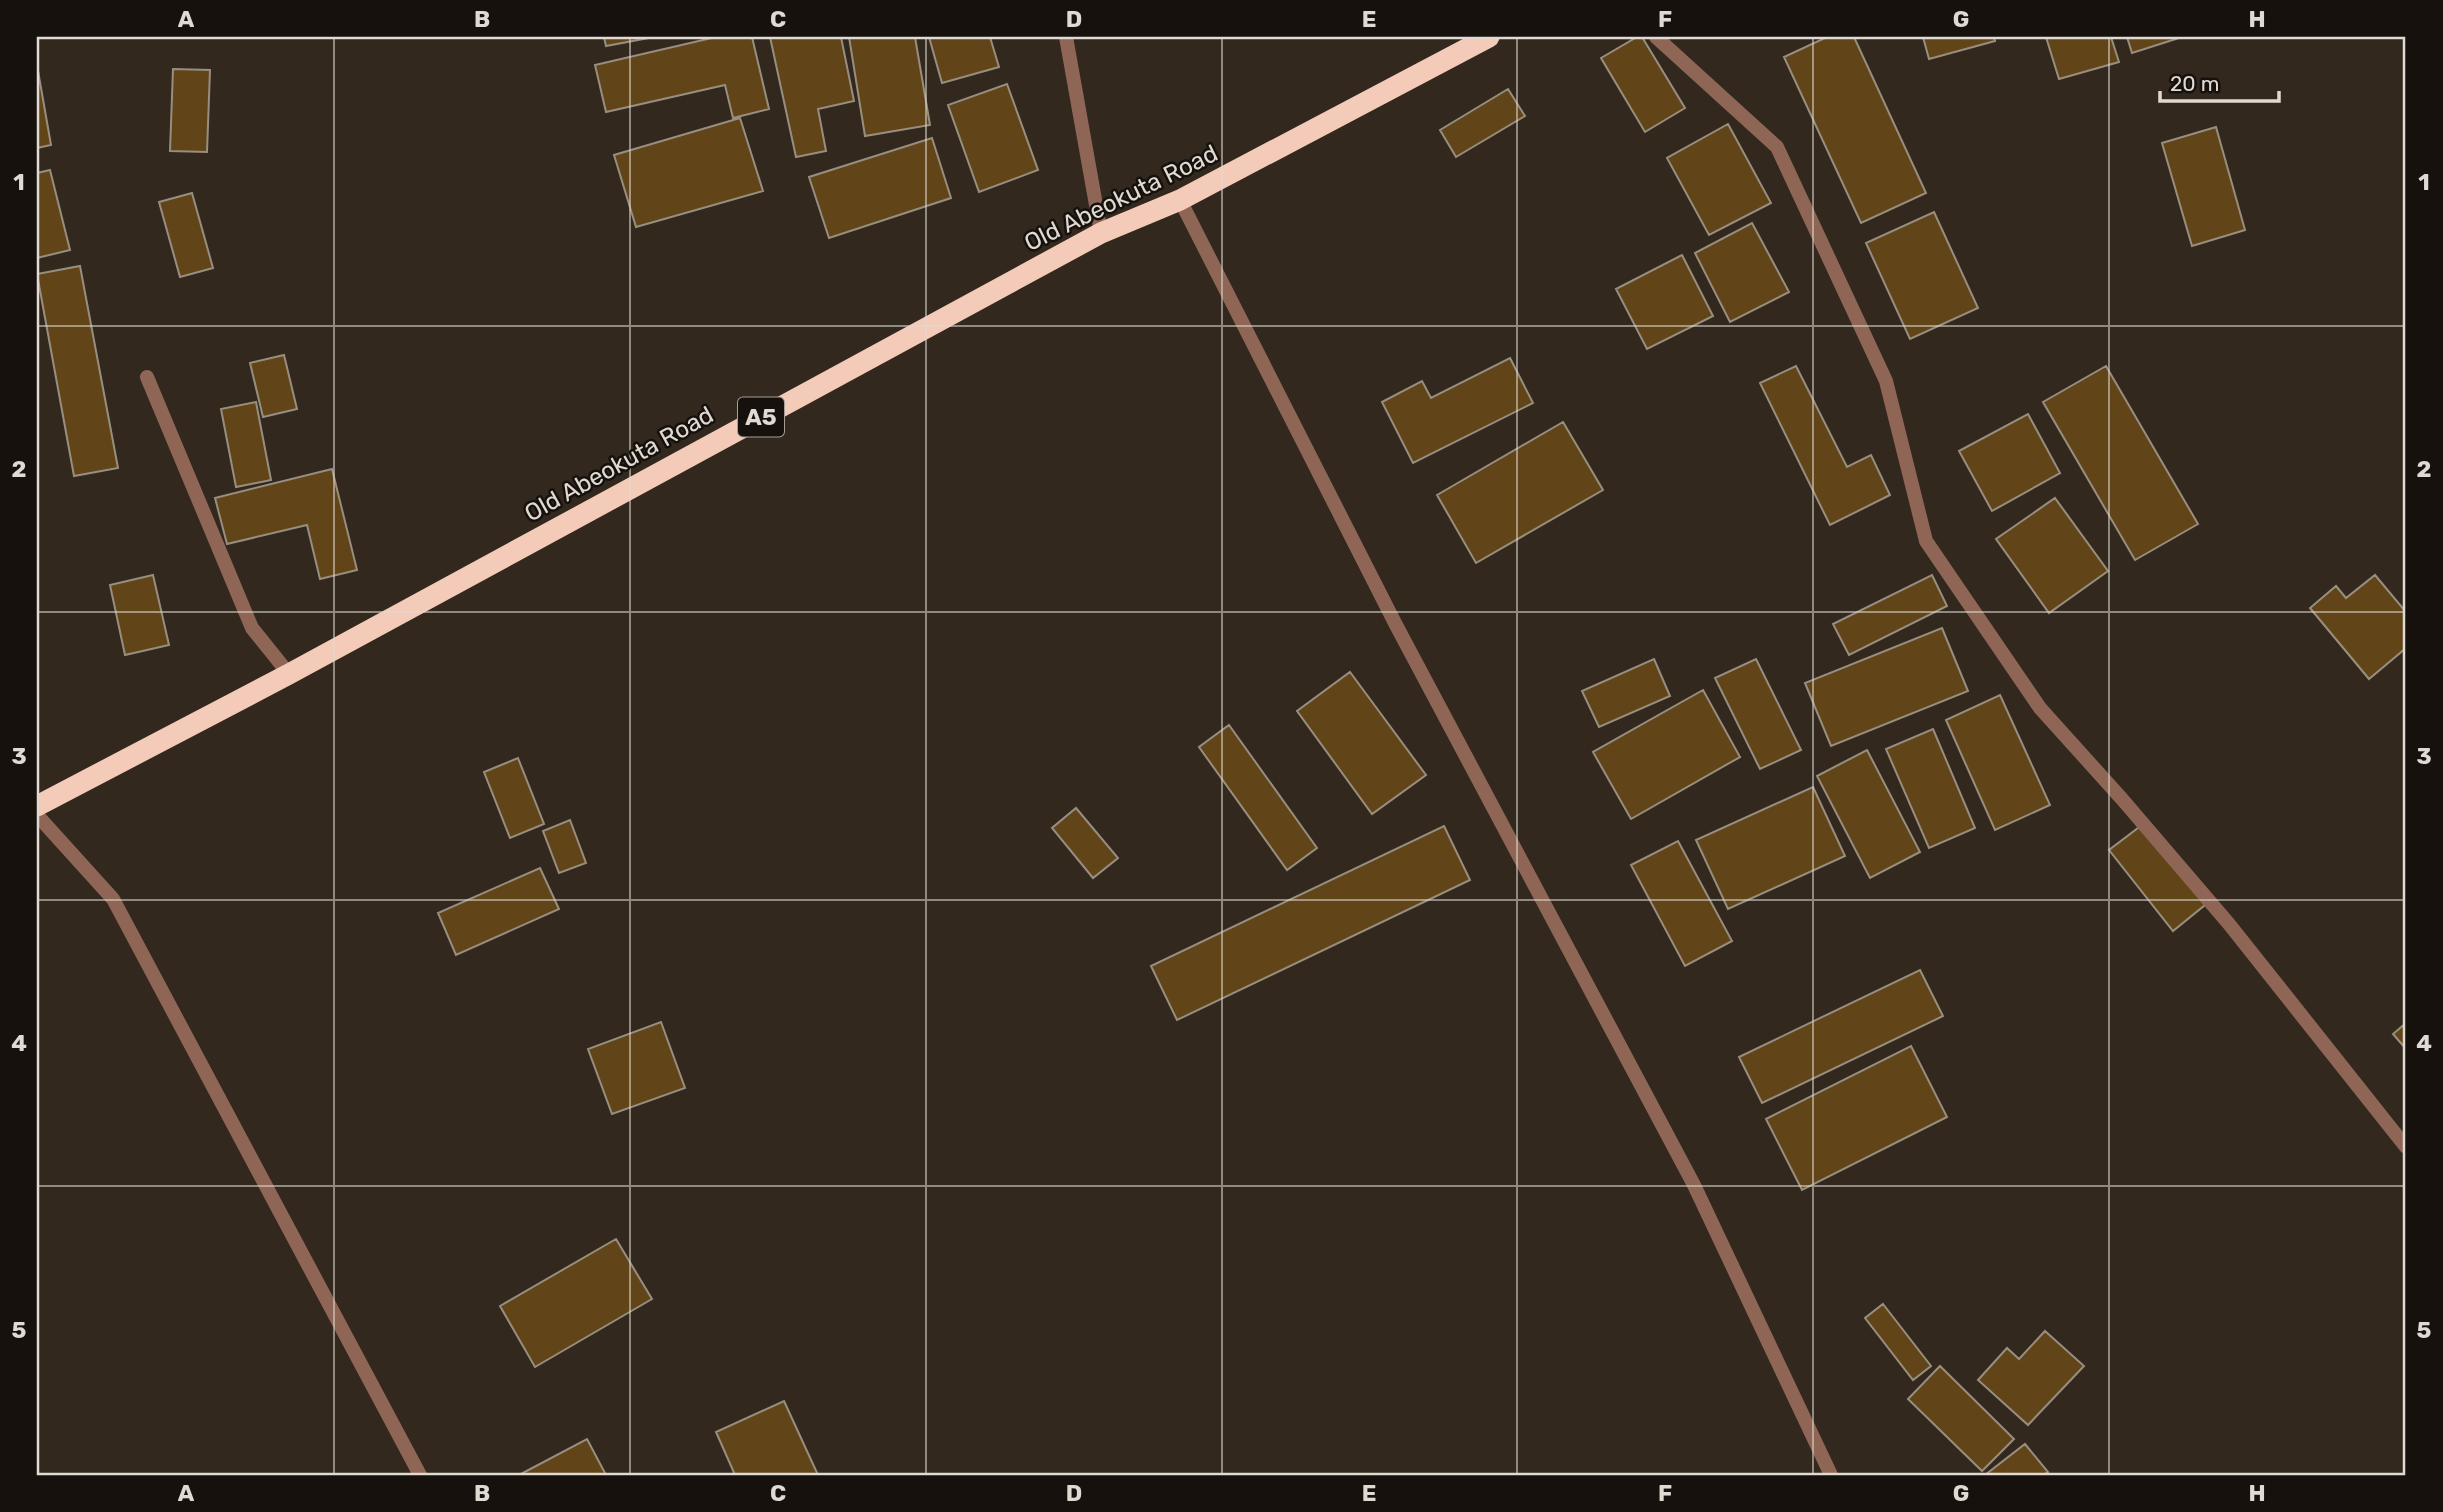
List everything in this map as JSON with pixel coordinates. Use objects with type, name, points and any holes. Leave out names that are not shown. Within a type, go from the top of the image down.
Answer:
[{"type":"highway","name":"Old Abeokuta Road","points":[[37,806],[289,674],[1101,233],[1180,200],[1489,37]]},
{"type":"street","points":[[1066,37],[1101,233]]},
{"type":"street","points":[[1656,37],[1777,147],[1886,381],[1926,541],[2040,709],[2122,799],[2229,924],[2406,1147]]},
{"type":"street","points":[[1180,200],[1396,625],[1694,1185],[1830,1475]]},
{"type":"street","points":[[148,377],[252,628],[289,674]]},
{"type":"street","points":[[37,815],[113,899],[420,1475]]},
{"type":"building","points":[[604,37],[654,37],[606,46]]},
{"type":"building","points":[[716,37],[752,37],[769,109],[733,118],[725,85],[606,112],[595,65]]},
{"type":"building","points":[[770,37],[841,37],[854,101],[818,109],[826,151],[796,157]]},
{"type":"building","points":[[849,37],[915,37],[930,125],[865,136]]},
{"type":"building","points":[[929,37],[990,37],[999,67],[942,83]]},
{"type":"building","points":[[1637,37],[1642,37],[1685,108],[1645,132],[1601,58]]},
{"type":"building","points":[[1827,37],[1854,37],[1926,193],[1861,223],[1784,57]]},
{"type":"building","points":[[1923,37],[1994,37],[1995,41],[1929,59]]},
{"type":"building","points":[[2046,37],[2111,37],[2119,62],[2059,79]]},
{"type":"building","points":[[2127,37],[2182,37],[2132,53]]},
{"type":"building","points":[[37,65],[51,145],[37,148]]},
{"type":"building","points":[[173,69],[210,70],[207,152],[170,151]]},
{"type":"building","points":[[1007,84],[1038,170],[979,192],[948,105]]},
{"type":"building","points":[[1508,89],[1525,116],[1456,157],[1440,130]]},
{"type":"building","points":[[740,118],[763,191],[636,227],[614,155]]},
{"type":"building","points":[[1728,124],[1771,203],[1709,235],[1667,158]]},
{"type":"building","points":[[2216,127],[2245,230],[2192,246],[2162,143]]},
{"type":"building","points":[[932,138],[951,198],[829,238],[809,177]]},
{"type":"building","points":[[50,170],[70,250],[37,258],[37,173]]},
{"type":"building","points":[[192,193],[213,268],[180,277],[159,202]]},
{"type":"building","points":[[1934,212],[1978,308],[1910,339],[1866,243]]},
{"type":"building","points":[[1752,223],[1789,292],[1730,322],[1695,253]]},
{"type":"building","points":[[1682,255],[1713,316],[1647,349],[1616,289]]},
{"type":"building","points":[[80,266],[118,468],[74,476],[37,274]]},
{"type":"building","points":[[284,355],[297,409],[263,417],[250,363]]},
{"type":"building","points":[[1510,358],[1533,403],[1413,463],[1382,402],[1422,381],[1431,398]]},
{"type":"building","points":[[1796,366],[1847,467],[1871,455],[1890,495],[1830,525],[1760,383]]},
{"type":"building","points":[[2106,366],[2198,524],[2135,560],[2043,402]]},
{"type":"building","points":[[256,402],[271,480],[236,487],[221,409]]},
{"type":"building","points":[[2028,414],[2060,473],[1992,511],[1959,451]]},
{"type":"building","points":[[1563,422],[1603,490],[1476,563],[1437,495]]},
{"type":"building","points":[[332,469],[357,570],[320,579],[307,525],[227,544],[215,498]]},
{"type":"building","points":[[2055,498],[2108,571],[2049,613],[1996,539]]},
{"type":"building","points":[[153,575],[169,645],[125,655],[110,585]]},
{"type":"building","points":[[1932,575],[1947,606],[1849,655],[1833,624]]},
{"type":"building","points":[[2375,575],[2406,612],[2406,648],[2369,679],[2310,608],[2336,586],[2346,598]]},
{"type":"building","points":[[1942,628],[1968,691],[1831,746],[1805,683]]},
{"type":"building","points":[[1654,659],[1670,696],[1599,727],[1582,691]]},
{"type":"building","points":[[1756,659],[1801,750],[1760,769],[1715,678]]},
{"type":"building","points":[[1350,672],[1426,775],[1372,814],[1297,711]]},
{"type":"building","points":[[1703,690],[1740,757],[1631,819],[1593,752]]},
{"type":"building","points":[[2000,695],[2050,805],[1995,830],[1946,720]]},
{"type":"building","points":[[1229,725],[1317,848],[1287,870],[1199,747]]},
{"type":"building","points":[[1933,729],[1975,828],[1929,848],[1886,749]]},
{"type":"building","points":[[1867,750],[1920,852],[1870,878],[1817,776]]},
{"type":"building","points":[[518,758],[544,824],[510,838],[484,772]]},
{"type":"building","points":[[1813,787],[1845,856],[1728,909],[1696,840]]},
{"type":"building","points":[[1076,808],[1118,858],[1093,878],[1052,828]]},
{"type":"building","points":[[570,820],[586,863],[559,873],[543,831]]},
{"type":"building","points":[[2142,825],[2205,905],[2173,931],[2109,850]]},
{"type":"building","points":[[1444,826],[1470,880],[1177,1020],[1151,966]]},
{"type":"building","points":[[1678,841],[1732,941],[1685,966],[1631,865]]},
{"type":"building","points":[[540,868],[559,909],[456,955],[438,913]]},
{"type":"building","points":[[1920,970],[1943,1016],[1762,1103],[1739,1057]]},
{"type":"building","points":[[661,1022],[685,1088],[612,1114],[588,1049]]},
{"type":"building","points":[[2406,1023],[2406,1049],[2393,1034]]},
{"type":"building","points":[[1911,1046],[1947,1117],[1802,1190],[1766,1119]]},
{"type":"building","points":[[616,1239],[652,1299],[535,1367],[500,1306]]},
{"type":"building","points":[[1883,1304],[1931,1366],[1913,1380],[1865,1318]]},
{"type":"building","points":[[2045,1331],[2084,1366],[2028,1425],[1978,1380],[2007,1348],[2019,1359]]},
{"type":"building","points":[[1940,1366],[2014,1439],[1982,1471],[1908,1399]]},
{"type":"building","points":[[784,1401],[818,1475],[735,1475],[716,1432]]},
{"type":"building","points":[[587,1439],[606,1475],[519,1475]]},
{"type":"building","points":[[2025,1444],[2048,1472],[2043,1475],[1985,1475]]}]
